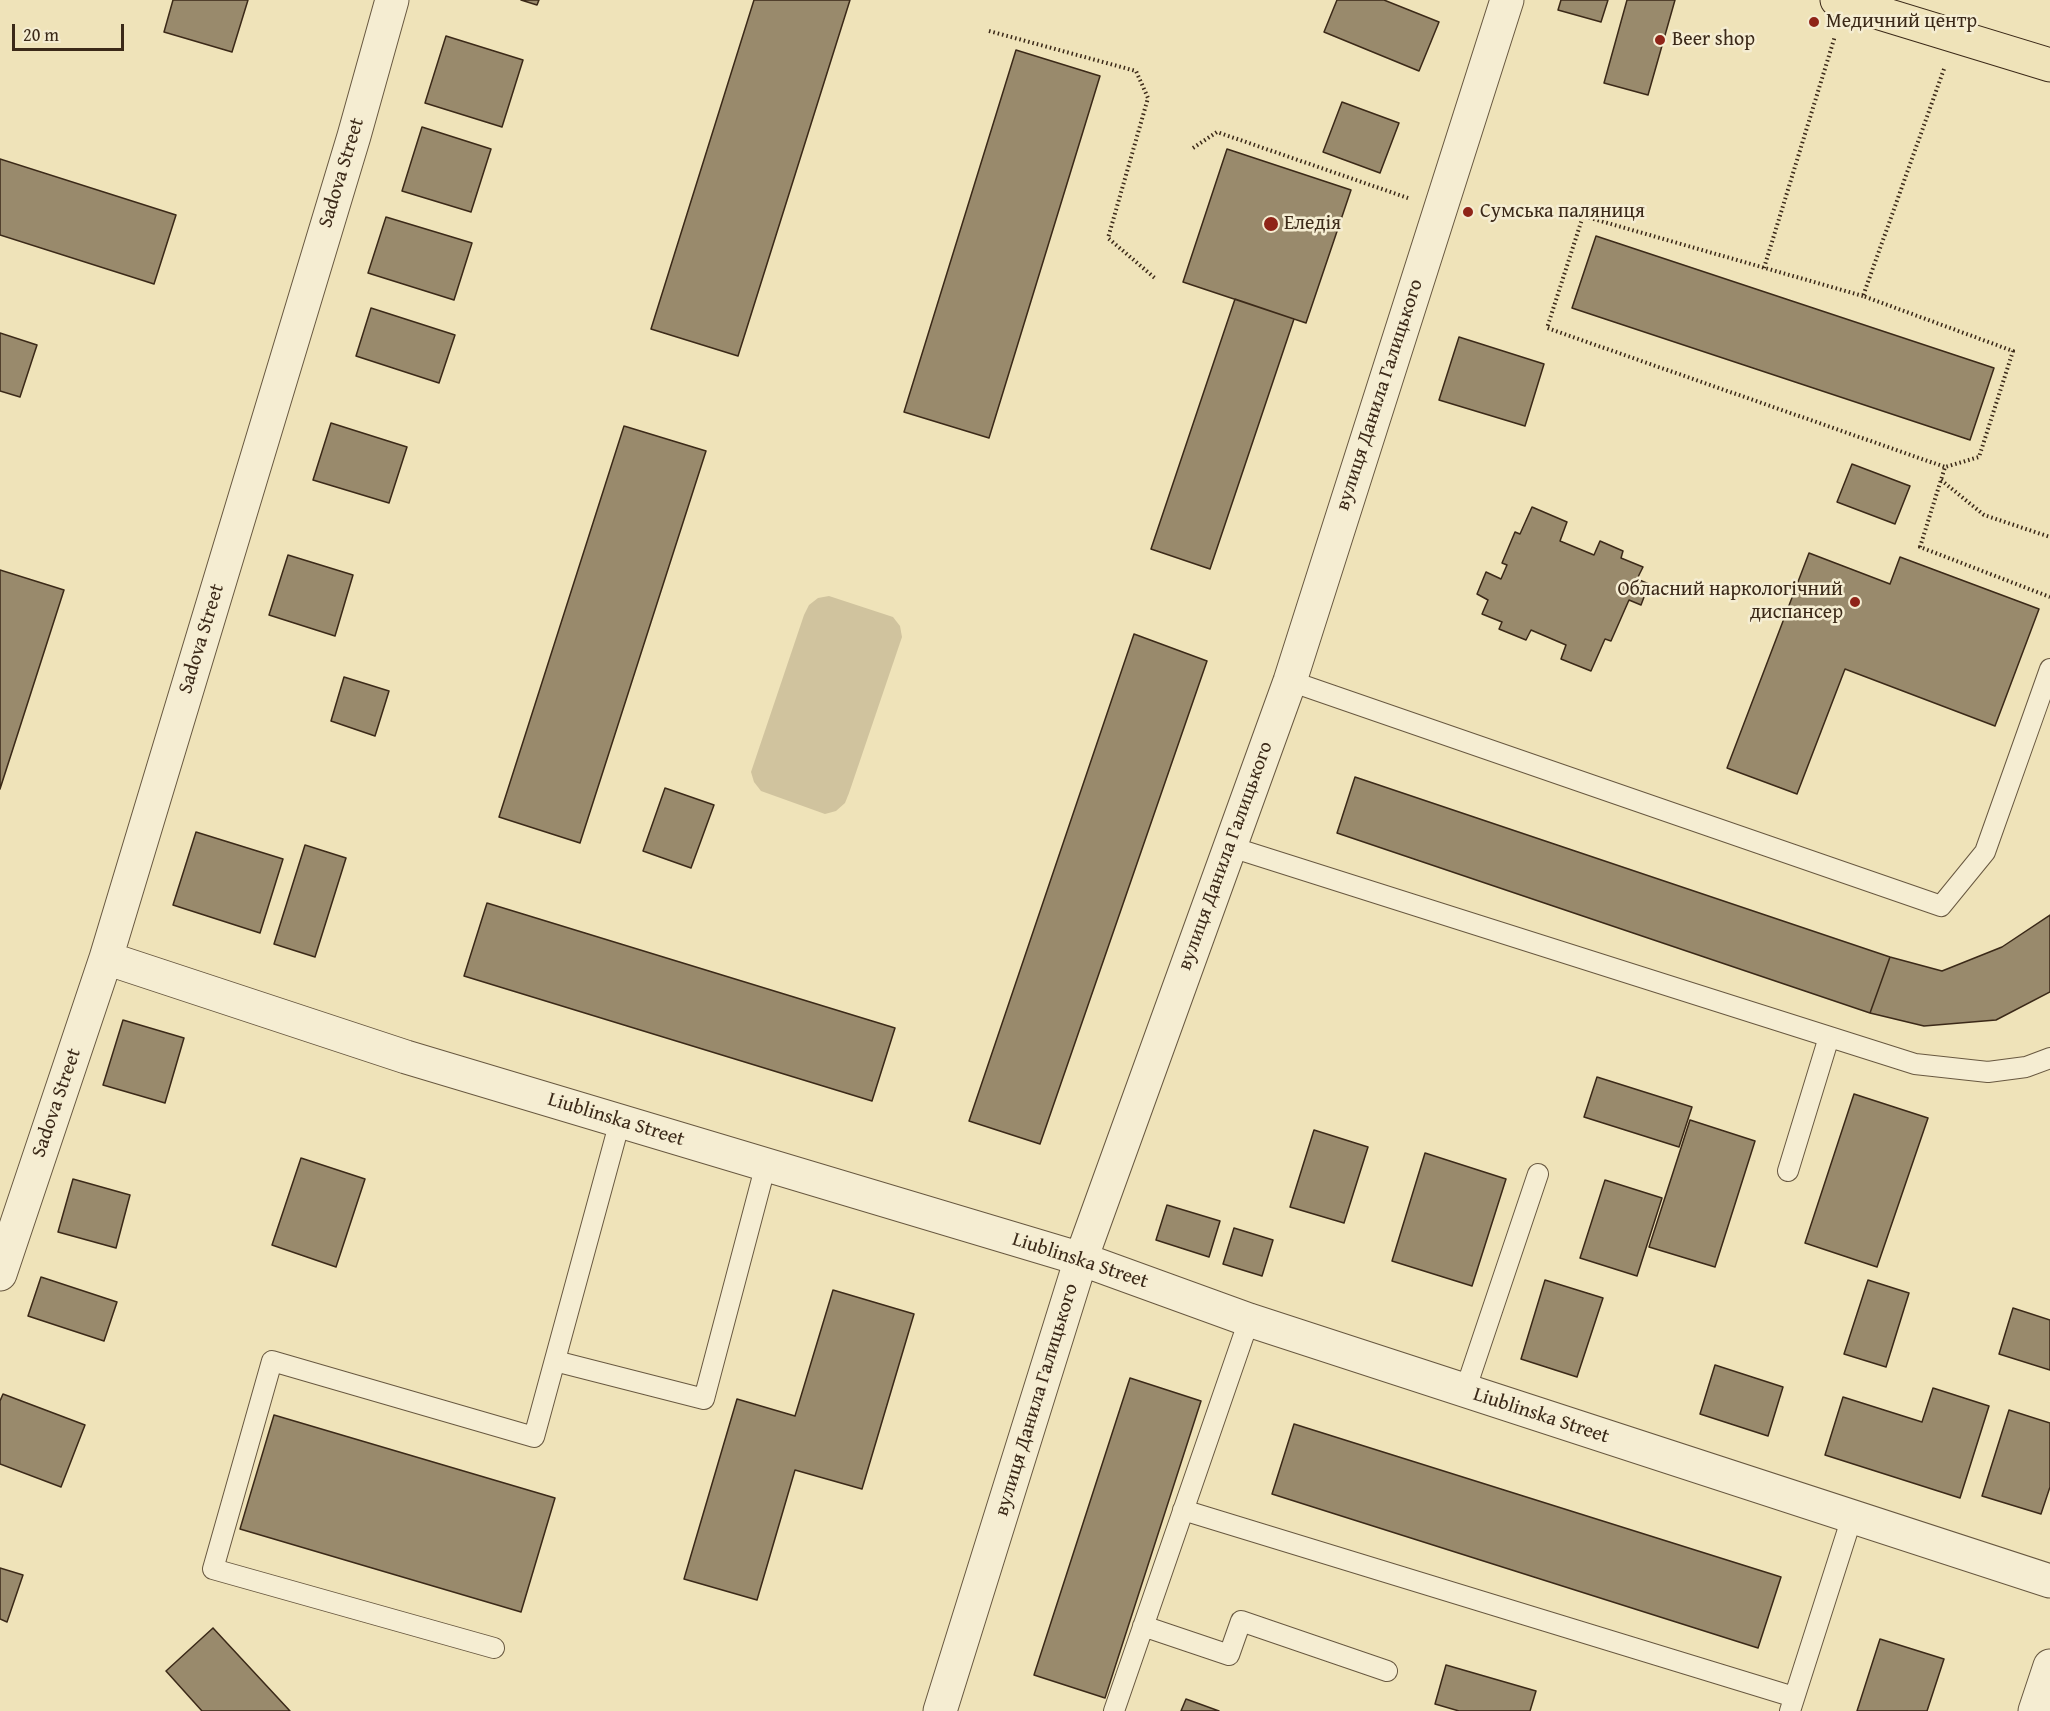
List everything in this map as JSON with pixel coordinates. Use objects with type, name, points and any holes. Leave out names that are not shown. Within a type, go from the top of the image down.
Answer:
[{"type":"main road","points":[[1837,15],[2050,65]]},
{"type":"street","name":"Sadova Street","points":[[0,1274],[106,958],[354,136],[392,0]]},
{"type":"street","name":"вулиця Данила Галицького","points":[[940,1711],[1081,1259],[1228,846],[1290,681],[1507,0]]},
{"type":"street","name":"Liublinska Street","points":[[106,958],[406,1057],[1081,1259],[1249,1320],[2050,1581]]},
{"type":"street","points":[[2035,1711],[2050,1666]]},
{"type":"lane","points":[[1290,681],[1941,906],[1985,852],[2050,669]]},
{"type":"lane","points":[[1228,846],[1915,1064],[1946,1070],[1988,1072],[2026,1067],[2050,1058]]},
{"type":"lane","points":[[1788,1171],[1829,1037]]},
{"type":"lane","points":[[494,1648],[213,1569],[272,1361],[534,1437],[620,1121]]},
{"type":"lane","points":[[555,1360],[704,1400],[766,1164]]},
{"type":"lane","points":[[1465,1391],[1538,1174]]},
{"type":"lane","points":[[1114,1711],[1249,1320]]},
{"type":"lane","points":[[1183,1510],[1792,1704],[1852,1517]]},
{"type":"lane","points":[[1143,1626],[1229,1655],[1241,1620],[1387,1671]]},
{"type":"path","points":[[1764,268],[1837,15]]},
{"type":"path","points":[[989,31],[1136,71],[1148,98],[1108,238],[1155,279]]},
{"type":"path","points":[[1863,296],[1946,64]]},
{"type":"path","points":[[1193,148],[1217,132],[1439,210]]},
{"type":"path","points":[[1583,216],[1764,268],[1863,296],[2013,351],[1979,457],[1945,467],[1547,328],[1583,216]]},
{"type":"path","points":[[1945,467],[1920,547],[2050,597]]},
{"type":"path","points":[[1941,480],[1984,515],[2050,537]]},
{"type":"shaded area","points":[[829,596],[893,617],[900,626],[902,637],[845,803],[836,811],[825,814],[761,791],[754,782],[751,772],[804,615],[809,605],[818,598]]},
{"type":"building","points":[[173,0],[248,0],[232,52],[164,32]]},
{"type":"building","points":[[521,0],[539,0],[537,5]]},
{"type":"building","points":[[754,0],[850,0],[738,356],[651,329]]},
{"type":"building","points":[[1337,0],[1384,0],[1439,22],[1419,71],[1324,32]]},
{"type":"building","points":[[1561,0],[1608,0],[1601,22],[1558,10]]},
{"type":"building","points":[[1627,0],[1675,0],[1648,95],[1604,83]]},
{"type":"building","points":[[446,36],[523,60],[502,127],[425,103]]},
{"type":"building","points":[[1016,50],[1100,76],[989,438],[904,412]]},
{"type":"building","points":[[1342,102],[1399,123],[1380,173],[1323,152]]},
{"type":"building","points":[[422,127],[491,149],[471,212],[402,191]]},
{"type":"building","name":"Еледія","points":[[1227,149],[1351,190],[1306,323],[1183,282]]},
{"type":"building","points":[[0,159],[176,215],[154,284],[0,235]]},
{"type":"building","points":[[386,217],[472,243],[454,300],[368,273]]},
{"type":"building","points":[[1596,236],[1994,368],[1970,440],[1572,308]]},
{"type":"building","points":[[1235,299],[1294,319],[1210,569],[1151,549]]},
{"type":"building","points":[[371,308],[455,335],[439,383],[356,356]]},
{"type":"building","points":[[0,333],[37,345],[20,397],[0,391]]},
{"type":"building","points":[[1459,337],[1544,364],[1525,426],[1439,400]]},
{"type":"building","points":[[331,423],[407,447],[389,503],[313,480]]},
{"type":"building","points":[[624,426],[706,451],[580,843],[499,817]]},
{"type":"building","points":[[1852,464],[1910,486],[1895,524],[1837,502]]},
{"type":"building","points":[[1532,507],[1567,522],[1560,541],[1594,555],[1600,541],[1623,551],[1621,558],[1643,567],[1637,579],[1649,584],[1641,605],[1629,600],[1611,641],[1605,639],[1591,671],[1561,659],[1566,645],[1531,630],[1526,640],[1499,629],[1502,622],[1482,614],[1488,600],[1477,594],[1486,572],[1501,579],[1507,565],[1502,563],[1515,532],[1520,534]]},
{"type":"building","points":[[1809,553],[1890,584],[1900,557],[2039,609],[1995,726],[1845,669],[1797,794],[1727,768]]},
{"type":"building","points":[[288,555],[353,575],[335,636],[269,615]]},
{"type":"building","points":[[0,570],[64,590],[0,789]]},
{"type":"building","points":[[1134,634],[1207,661],[1040,1144],[969,1121]]},
{"type":"building","points":[[344,677],[389,691],[375,736],[331,721]]},
{"type":"building","points":[[1355,777],[1890,957],[1870,1013],[1337,833]]},
{"type":"building","points":[[665,788],[714,805],[691,868],[643,851]]},
{"type":"building","points":[[196,832],[283,859],[260,933],[173,905]]},
{"type":"building","points":[[305,845],[346,858],[315,957],[274,944]]},
{"type":"building","points":[[487,903],[895,1028],[872,1101],[464,976]]},
{"type":"building","points":[[2050,915],[2050,992],[1996,1020],[1924,1026],[1870,1013],[1890,957],[1942,971],[2002,947]]},
{"type":"building","points":[[123,1020],[184,1038],[165,1103],[103,1085]]},
{"type":"building","points":[[1597,1077],[1692,1107],[1679,1147],[1584,1117]]},
{"type":"building","points":[[1854,1094],[1928,1118],[1877,1267],[1805,1243]]},
{"type":"building","points":[[1690,1120],[1755,1141],[1715,1267],[1649,1247]]},
{"type":"building","points":[[1314,1130],[1368,1147],[1344,1223],[1290,1207]]},
{"type":"building","points":[[1425,1153],[1506,1179],[1472,1286],[1392,1261]]},
{"type":"building","points":[[301,1158],[365,1179],[336,1267],[272,1245]]},
{"type":"building","points":[[73,1179],[130,1195],[116,1248],[58,1232]]},
{"type":"building","points":[[1605,1180],[1662,1198],[1637,1276],[1580,1258]]},
{"type":"building","points":[[1167,1205],[1220,1221],[1209,1257],[1156,1240]]},
{"type":"building","points":[[1234,1228],[1273,1240],[1262,1276],[1223,1264]]},
{"type":"building","points":[[41,1277],[117,1302],[104,1341],[28,1316]]},
{"type":"building","points":[[1545,1280],[1603,1298],[1577,1377],[1521,1359]]},
{"type":"building","points":[[1868,1280],[1909,1293],[1886,1367],[1844,1354]]},
{"type":"building","points":[[833,1290],[914,1314],[862,1489],[795,1470],[757,1600],[684,1579],[737,1399],[795,1416]]},
{"type":"building","points":[[2013,1308],[2050,1320],[2050,1370],[1999,1354]]},
{"type":"building","points":[[1715,1365],[1783,1387],[1768,1436],[1700,1414]]},
{"type":"building","points":[[1130,1378],[1201,1401],[1105,1698],[1034,1675]]},
{"type":"building","points":[[1933,1388],[1989,1406],[1960,1498],[1825,1455],[1843,1397],[1922,1422]]},
{"type":"building","points":[[3,1394],[85,1425],[61,1487],[0,1464],[0,1401]]},
{"type":"building","points":[[2009,1410],[2050,1423],[2050,1487],[2041,1514],[1982,1496]]},
{"type":"building","points":[[274,1415],[555,1498],[521,1612],[240,1529]]},
{"type":"building","points":[[1294,1424],[1781,1577],[1758,1648],[1272,1494]]},
{"type":"building","points":[[0,1568],[23,1575],[7,1622],[0,1619]]},
{"type":"building","points":[[213,1628],[290,1711],[202,1711],[166,1671]]},
{"type":"building","points":[[1880,1639],[1944,1659],[1927,1711],[1857,1711]]},
{"type":"building","points":[[1446,1665],[1536,1691],[1530,1711],[1459,1711],[1435,1704]]},
{"type":"building","points":[[1186,1699],[1219,1711],[1181,1711]]},
{"type":"place","name":"Медичний центр","points":[[1814,22]]},
{"type":"place","name":"Beer shop","points":[[1660,40]]},
{"type":"place","name":"Сумська паляниця","points":[[1468,212]]},
{"type":"place","name":"Еледія","points":[[1271,224]]},
{"type":"place","name":"Обласний наркологічний диспансер","points":[[1855,602]]}]
